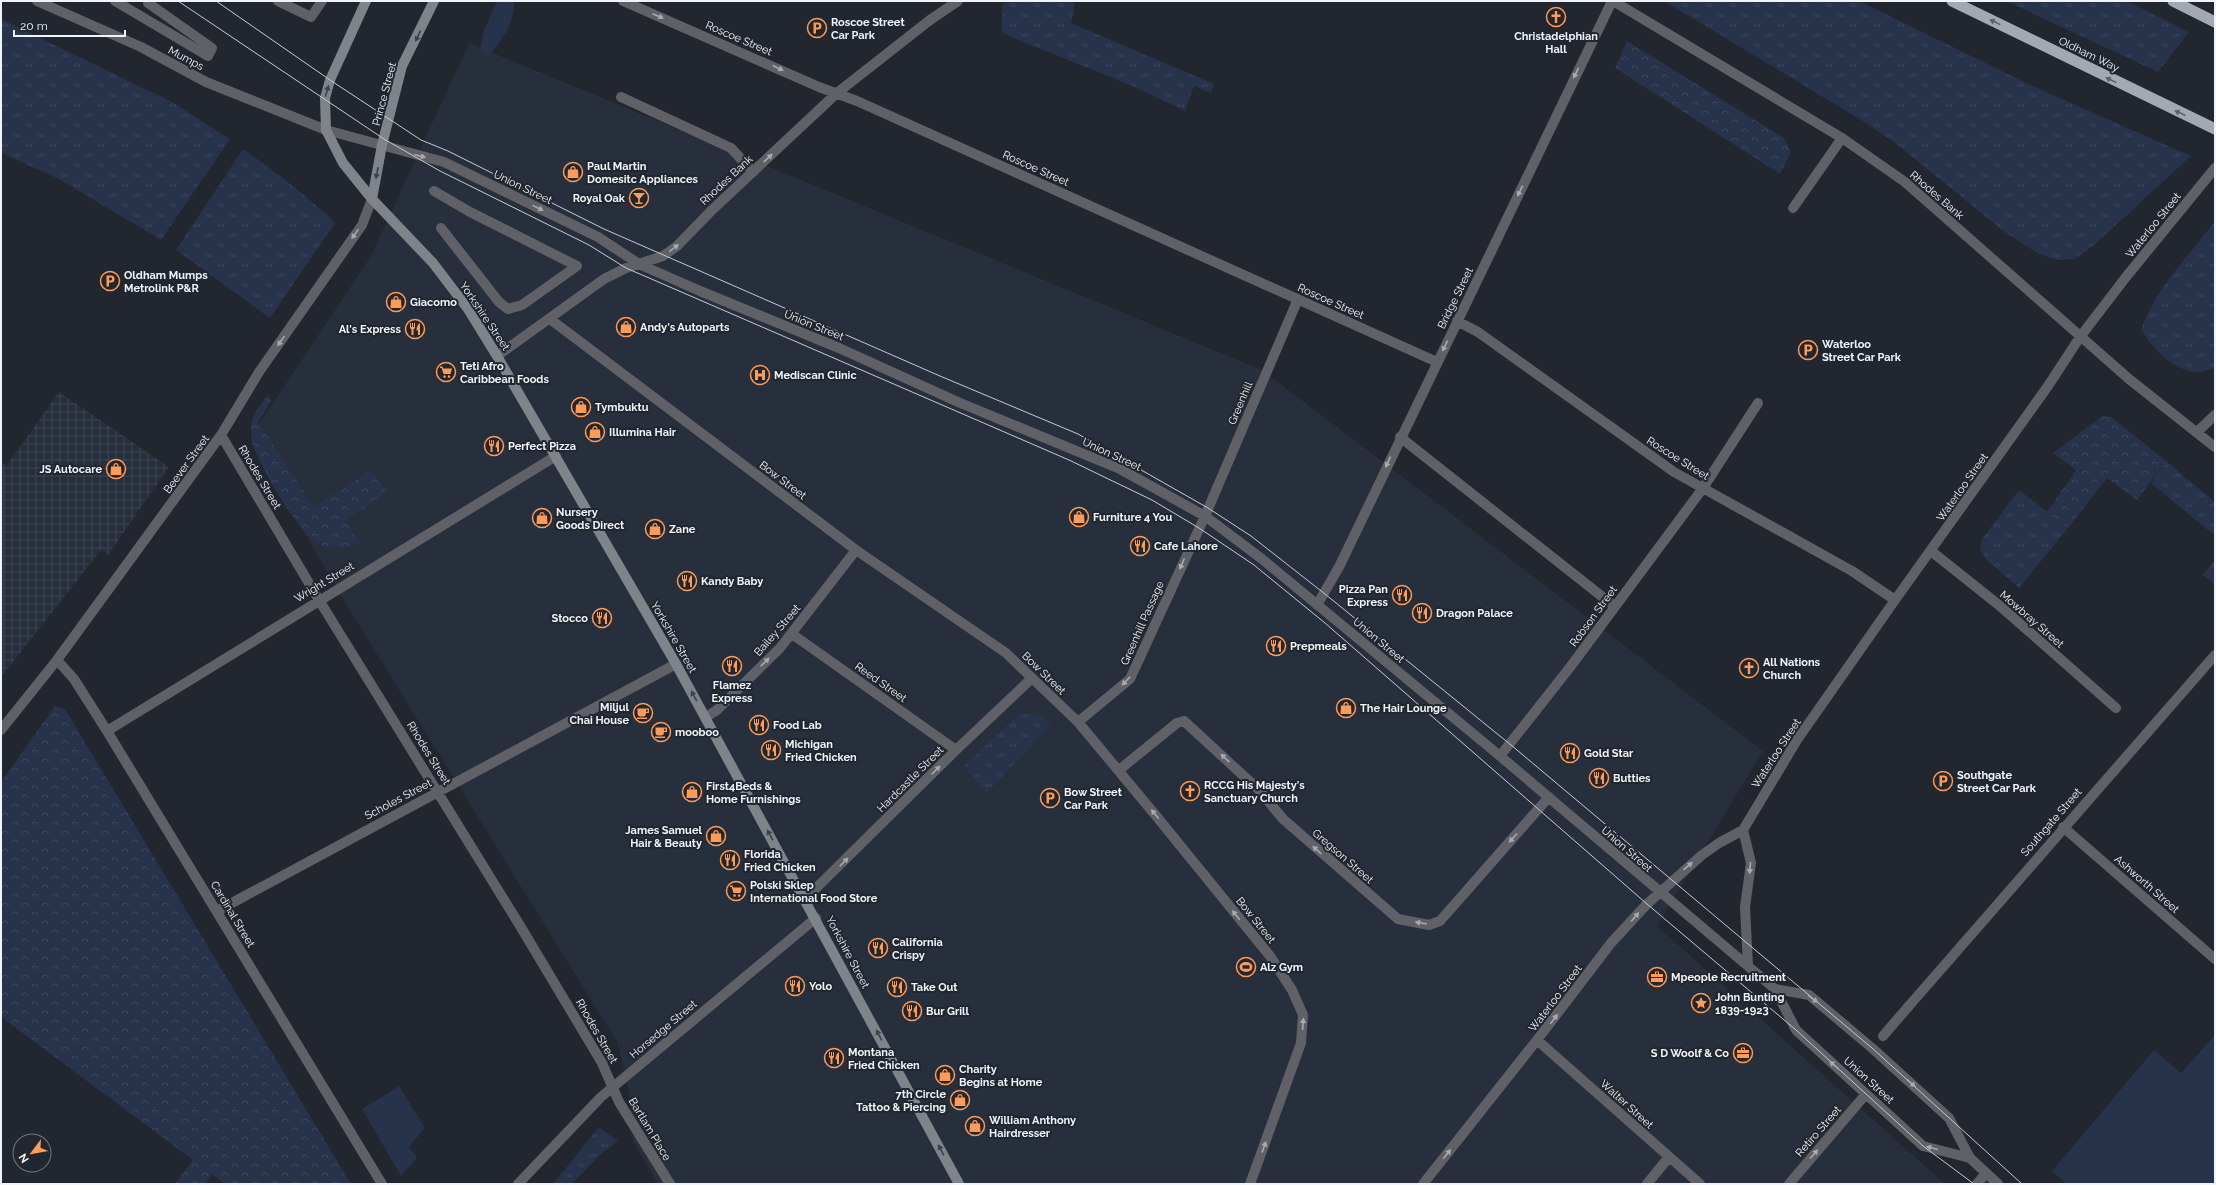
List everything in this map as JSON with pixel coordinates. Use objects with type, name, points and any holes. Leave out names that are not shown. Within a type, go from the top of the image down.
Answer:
[{"type":"highway","name":"Oldham Way","points":[[1952,1],[2215,130]]},
{"type":"highway","points":[[2173,1],[2211,20]]},
{"type":"main road","points":[[326,130],[325,98],[330,80],[366,1]]},
{"type":"main road","name":"Prince Street","points":[[372,199],[382,145],[402,66],[434,1]]},
{"type":"main road","name":"Yorkshire Street","points":[[326,130],[343,163],[372,199],[433,263],[468,309],[498,356],[706,717],[806,899],[959,1184]]},
{"type":"street","name":"Mumps","points":[[37,1],[141,47],[206,82],[326,130]]},
{"type":"street","points":[[115,1],[208,56],[212,48],[148,3]]},
{"type":"street","points":[[278,1],[311,17],[322,1]]},
{"type":"street","name":"Roscoe Street","points":[[623,1],[819,87],[837,93],[1437,362]]},
{"type":"street","name":"Rhodes Bank","points":[[498,356],[604,279],[626,268],[663,256],[677,246],[712,210],[837,93],[930,20],[958,1]]},
{"type":"street","name":"Rhodes Bank","points":[[1613,1],[1842,138],[1905,182],[2080,337],[2215,447]]},
{"type":"street","name":"Bridge Street","points":[[1317,605],[1339,567],[1400,437],[1613,1]]},
{"type":"street","points":[[621,97],[731,148],[753,172]]},
{"type":"street","name":"Union Street","points":[[326,130],[444,162],[598,237],[639,264],[700,291],[839,348],[958,402],[1120,469],[1205,516],[1262,559],[1500,756],[1775,989],[1796,1030],[1923,1146],[1970,1158]]},
{"type":"street","points":[[1794,208],[1842,138]]},
{"type":"street","name":"Waterloo Street","points":[[1423,1184],[1538,1040],[1611,943],[1659,892],[1702,855],[1719,843],[1743,830],[1797,740],[2048,386],[2080,337],[2126,277],[2215,168]]},
{"type":"street","points":[[434,191],[470,212],[577,266],[522,305],[508,309],[499,302],[441,228]]},
{"type":"street","name":"Beever Street","points":[[1,730],[57,660],[221,435],[259,372],[362,225],[372,199]]},
{"type":"street","name":"Greenhill","points":[[1205,516],[1298,299]]},
{"type":"street","name":"Bow Street","points":[[550,319],[856,550],[1006,653],[1078,722],[1119,770],[1270,956],[1292,990],[1303,1015],[1301,1043],[1250,1184]]},
{"type":"street","name":"Roscoe Street","points":[[1457,321],[1478,332],[1674,472],[1858,575],[1895,600]]},
{"type":"street","name":"Robson Street","points":[[1500,756],[1703,488],[1758,403]]},
{"type":"street","points":[[2197,432],[2215,415]]},
{"type":"street","name":"Rhodes Street","points":[[221,435],[319,600],[438,791],[594,1050],[614,1086]]},
{"type":"street","points":[[1400,437],[1614,606]]},
{"type":"street","name":"Wright Street","points":[[106,731],[556,456]]},
{"type":"street","name":"Greenhill Passage","points":[[1078,722],[1130,679],[1205,516]]},
{"type":"street","name":"Bailey Street","points":[[706,717],[717,710],[780,648],[856,550]]},
{"type":"street","name":"Mowbray Street","points":[[1931,550],[2000,606],[2116,708]]},
{"type":"street","name":"Reed Street","points":[[792,634],[956,750]]},
{"type":"street","name":"Southgate Street","points":[[1883,1036],[2062,827],[2215,655]]},
{"type":"street","name":"Cardinal Street","points":[[57,660],[74,679],[217,911],[382,1184]]},
{"type":"street","name":"Scholes Street","points":[[217,911],[676,664]]},
{"type":"street","name":"Hardcastle Street","points":[[806,899],[956,750],[1032,678]]},
{"type":"street","name":"Gregson Street","points":[[1119,770],[1177,723],[1184,721],[1259,790],[1284,819],[1398,919],[1429,925],[1440,921],[1549,797]]},
{"type":"street","name":"Ashworth Street","points":[[2062,827],[2215,958]]},
{"type":"street","points":[[1743,830],[1750,863],[1745,907],[1748,966]]},
{"type":"street","name":"Horsedge Street","points":[[518,1184],[598,1099],[816,918]]},
{"type":"street","name":"Union Street","points":[[1775,989],[1809,995],[1872,1048],[1949,1118],[1970,1158],[1998,1184]]},
{"type":"street","name":"Walter Street","points":[[1538,1040],[1700,1184]]},
{"type":"street","name":"Bartlam Place","points":[[614,1086],[619,1102],[670,1184]]},
{"type":"street","name":"Retiro Street","points":[[1789,1184],[1866,1094]]},
{"type":"street","points":[[1647,1184],[1669,1157]]},
{"type":"street","points":[[1977,1184],[1986,1172]]},
{"type":"shaded area","points":[[469,43],[1262,370],[1763,751],[1657,926],[1945,1184],[658,1184],[633,1142],[629,1091],[617,1042],[346,604],[259,455],[259,424],[371,256]]},
{"type":"shaded area","points":[[59,392],[169,467],[108,555],[101,550],[1,677],[1,464],[7,465]]},
{"type":"green space","points":[[497,1],[514,1],[513,15],[503,37],[489,55],[484,54],[480,49],[483,33]]},
{"type":"green space","points":[[1008,1],[1072,1],[1075,5],[1071,23],[1214,84],[1211,93],[1194,86],[1185,111],[1130,85],[1002,33],[1002,4]]},
{"type":"green space","points":[[1664,1],[1859,1],[2028,84],[2191,156],[2094,245],[2075,259],[2058,260],[2039,254],[2006,233],[1894,142],[1861,120]]},
{"type":"green space","points":[[2006,1],[2127,1],[2189,32],[2158,72]]},
{"type":"green space","points":[[1,19],[172,102],[230,139],[161,240],[59,179],[1,153]]},
{"type":"green space","points":[[1627,41],[1784,138],[1791,152],[1780,174],[1615,68]]},
{"type":"green space","points":[[243,149],[290,184],[335,223],[270,318],[176,250]]},
{"type":"green space","points":[[2215,221],[2215,368],[2200,372],[2191,371],[2182,369],[2158,352],[2141,330],[2147,315],[2164,286]]},
{"type":"green space","points":[[268,395],[272,400],[258,422],[314,507],[372,470],[387,492],[346,520],[360,543],[341,547],[326,547],[321,545],[312,539],[302,528],[291,515],[281,499],[256,453],[251,437],[253,418]]},
{"type":"green space","points":[[2102,416],[2111,417],[2166,461],[2137,500],[2107,478],[2068,528],[2047,512],[2076,470],[2053,453]]},
{"type":"green space","points":[[2166,461],[2215,502],[2215,536],[2151,483]]},
{"type":"green space","points":[[2019,490],[2068,528],[2019,588],[1986,559],[1980,548],[1982,539]]},
{"type":"green space","points":[[2215,560],[2215,585],[2203,575]]},
{"type":"green space","points":[[55,706],[65,709],[351,1184],[225,1184],[212,1174],[205,1184],[175,1184],[193,1160],[1,1017],[1,782]]},
{"type":"green space","points":[[1023,714],[1032,714],[1042,717],[1046,719],[1051,726],[986,793],[964,766],[1016,717]]},
{"type":"green space","points":[[2215,1035],[2215,1184],[2067,1184],[2052,1171],[2154,1050],[2181,1073]]},
{"type":"green space","points":[[399,1086],[425,1128],[409,1147],[417,1158],[401,1176],[362,1109]]},
{"type":"green space","points":[[599,1127],[618,1141],[601,1154],[572,1184],[553,1184]]},
{"type":"tram line","points":[[178,1],[384,139],[440,171],[589,245],[626,268],[1069,460],[1152,500],[1199,528],[1254,565],[1325,623],[1647,904],[1796,1030],[1923,1146],[1974,1184]]},
{"type":"tram line","points":[[216,1],[330,80],[421,140],[448,151],[604,229],[940,376],[1078,434],[1208,508],[1251,536],[1511,745],[1872,1048],[2022,1184]]},
{"type":"place","name":"Christadelphian Hall","points":[[1556,17]]},
{"type":"place","name":"Roscoe Street Car Park","points":[[817,28]]},
{"type":"place","name":"Paul Martin Domesitc Appliances","points":[[573,172]]},
{"type":"place","name":"Royal Oak","points":[[639,198]]},
{"type":"place","name":"Oldham Mumps Metrolink P&R","points":[[110,281]]},
{"type":"place","name":"Giacomo","points":[[396,302]]},
{"type":"place","name":"Andy's Autoparts","points":[[626,327]]},
{"type":"place","name":"Al's Express","points":[[415,329]]},
{"type":"place","name":"Waterloo Street Car Park","points":[[1808,350]]},
{"type":"place","name":"Teti Afro Caribbean Foods","points":[[446,372]]},
{"type":"place","name":"Mediscan Clinic","points":[[760,375]]},
{"type":"place","name":"Tymbuktu","points":[[581,407]]},
{"type":"place","name":"Illumina Hair","points":[[595,432]]},
{"type":"place","name":"Perfect Pizza","points":[[494,446]]},
{"type":"place","name":"JS Autocare","points":[[116,469]]},
{"type":"place","name":"Furniture 4 You","points":[[1079,517]]},
{"type":"place","name":"Nursery Goods Direct","points":[[542,518]]},
{"type":"place","name":"Zane","points":[[655,529]]},
{"type":"place","name":"Cafe Lahore","points":[[1140,546]]},
{"type":"place","name":"Kandy Baby","points":[[687,581]]},
{"type":"place","name":"Pizza Pan Express","points":[[1402,595]]},
{"type":"place","name":"Dragon Palace","points":[[1422,613]]},
{"type":"place","name":"Stocco","points":[[602,618]]},
{"type":"place","name":"Prepmeals","points":[[1276,646]]},
{"type":"place","name":"Flamez Express","points":[[732,666]]},
{"type":"place","name":"All Nations Church","points":[[1749,668]]},
{"type":"place","name":"The Hair Lounge","points":[[1346,708]]},
{"type":"place","name":"Miljul Chai House","points":[[643,713]]},
{"type":"place","name":"Food Lab","points":[[759,725]]},
{"type":"place","name":"mooboo","points":[[661,732]]},
{"type":"place","name":"Michigan Fried Chicken","points":[[771,750]]},
{"type":"place","name":"Gold Star","points":[[1570,753]]},
{"type":"place","name":"Butties","points":[[1599,778]]},
{"type":"place","name":"Southgate Street Car Park","points":[[1943,781]]},
{"type":"place","name":"RCCG His Majesty's Sanctuary Church","points":[[1190,791]]},
{"type":"place","name":"First4Beds & Home Furnishings","points":[[692,792]]},
{"type":"place","name":"Bow Street Car Park","points":[[1050,798]]},
{"type":"place","name":"James Samuel Hair & Beauty","points":[[716,836]]},
{"type":"place","name":"Florida Fried Chicken","points":[[730,860]]},
{"type":"place","name":"Polski Sklep International Food Store","points":[[736,891]]},
{"type":"place","name":"California Crispy","points":[[878,948]]},
{"type":"place","name":"Alz Gym","points":[[1246,967]]},
{"type":"place","name":"Mpeople Recruitment","points":[[1657,977]]},
{"type":"place","name":"Yolo","points":[[795,986]]},
{"type":"place","name":"Take Out","points":[[897,987]]},
{"type":"place","name":"John Bunting 1839-1923","points":[[1701,1003]]},
{"type":"place","name":"Bur Grill","points":[[912,1011]]},
{"type":"place","name":"S D Woolf & Co","points":[[1743,1053]]},
{"type":"place","name":"Montana Fried Chicken","points":[[834,1058]]},
{"type":"place","name":"Charity Begins at Home","points":[[945,1075]]},
{"type":"place","name":"7th Circle Tattoo & Piercing","points":[[960,1100]]},
{"type":"place","name":"William Anthony Hairdresser","points":[[975,1126]]}]
